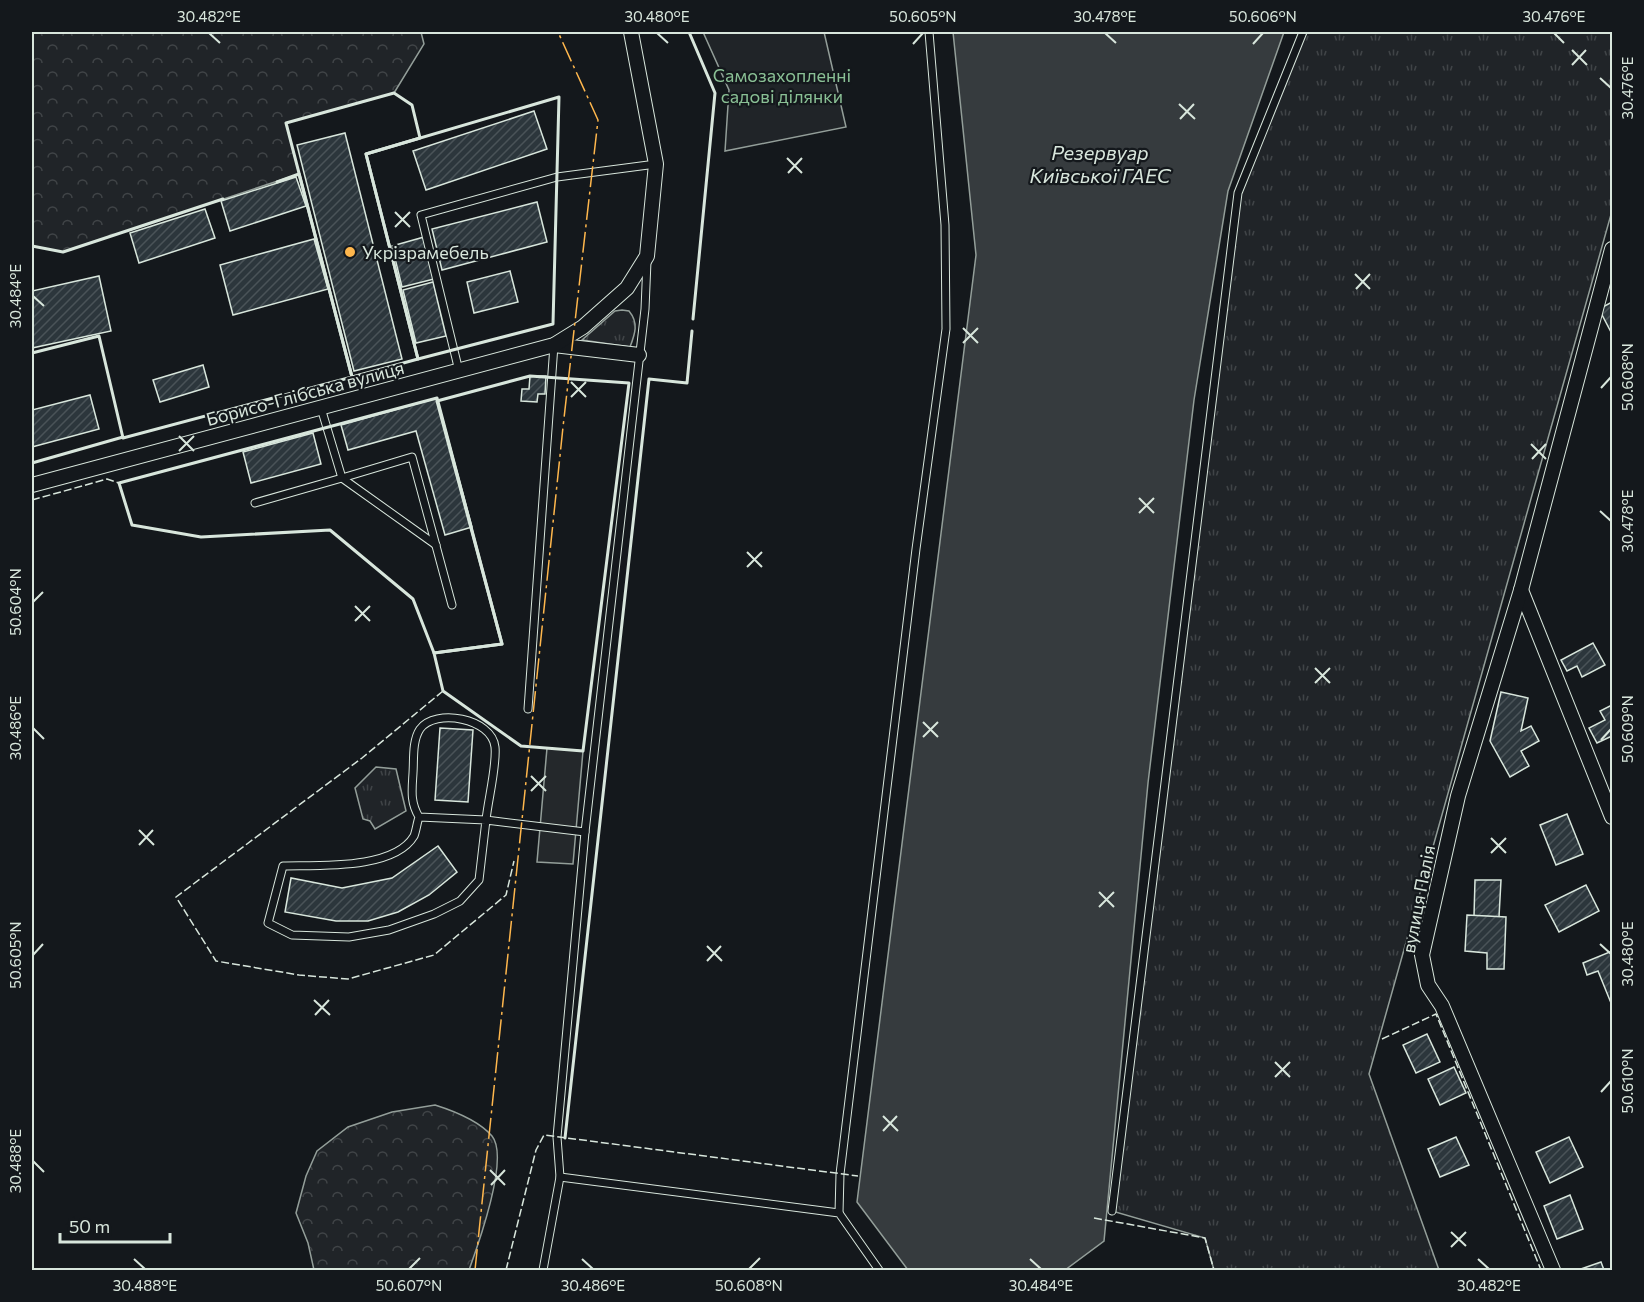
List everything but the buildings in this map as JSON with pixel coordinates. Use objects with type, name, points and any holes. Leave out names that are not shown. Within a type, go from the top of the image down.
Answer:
[{"type":"street","name":"Борисо-Глібська вулиця","points":[[32,485],[554,345],[583,327],[627,288],[647,256],[656,164],[632,32]]},
{"type":"street","name":"вулиця Палія","points":[[1554,1270],[1442,1006],[1428,985],[1422,955],[1458,796],[1521,590],[1612,249]]},
{"type":"street","name":"Борисо-Глібська вулиця","points":[[554,345],[639,355]]},
{"type":"street","points":[[1521,590],[1612,817]]},
{"type":"lane","points":[[879,1270],[839,1213],[842,1162],[906,631],[946,329],[945,225],[929,32]]},
{"type":"lane","points":[[1112,1211],[1238,193],[1303,32]]},
{"type":"lane","points":[[459,371],[421,215],[557,177],[656,164]]},
{"type":"lane","points":[[543,1270],[560,1177],[558,1126],[585,832],[645,309],[647,256]]},
{"type":"lane","points":[[528,709],[554,345]]},
{"type":"lane","points":[[321,408],[342,478],[436,545]]},
{"type":"lane","points":[[255,503],[412,458],[452,605]]},
{"type":"lane","points":[[436,717],[478,722],[492,739],[495,746],[486,820],[479,880],[460,901],[434,914],[389,930],[349,937],[292,935],[268,923],[283,866],[352,864],[394,853],[413,837],[419,817],[412,804],[415,739],[422,727],[436,717]]},
{"type":"lane","points":[[419,817],[486,820],[585,832]]},
{"type":"lane","points":[[560,1177],[839,1213]]},
{"type":"green space","points":[[32,32],[421,32],[424,44],[394,93],[286,123],[299,174],[63,252],[32,246]]},
{"type":"green space","name":"Самозахопленні садові ділянки","points":[[703,32],[824,32],[846,127],[725,151],[729,90]]},
{"type":"green space","points":[[1303,32],[1612,32],[1612,211],[1369,1074],[1439,1270],[1214,1270],[1205,1238],[1112,1211],[1238,193]]},
{"type":"green space","points":[[615,311],[629,311],[635,324],[635,333],[630,347],[582,340]]},
{"type":"green space","points":[[376,767],[396,769],[406,811],[375,829],[370,821],[363,819],[355,788]]},
{"type":"green space","points":[[435,1105],[473,1121],[492,1136],[497,1147],[491,1202],[469,1270],[314,1270],[308,1243],[296,1213],[306,1176],[317,1151],[348,1127],[392,1112]]},
{"type":"shaded area","points":[[547,748],[583,751],[573,864],[537,862]]},
{"type":"water","name":"Резервуар Київської ГАЕС","points":[[953,32],[1284,32],[1228,191],[1194,400],[1148,783],[1104,1241],[1065,1270],[908,1270],[857,1202],[976,255]]},
{"type":"fence","points":[[32,500],[107,479],[119,483]]},
{"type":"fence","points":[[443,691],[362,758],[176,897],[216,961],[299,975],[348,979],[434,955],[506,895],[514,861]]},
{"type":"fence","points":[[1382,1039],[1436,1014],[1541,1270]]},
{"type":"fence","points":[[506,1270],[536,1150],[544,1135],[858,1176]]},
{"type":"fence","points":[[1094,1218],[1205,1238],[1214,1270]]},
{"type":"wall","points":[[689,32],[715,93],[693,319]]},
{"type":"wall","points":[[394,93],[412,105],[420,138],[366,154],[418,359],[352,377],[286,123],[394,93]]},
{"type":"wall","points":[[559,97],[553,324],[418,359],[366,154],[559,97]]},
{"type":"wall","points":[[32,353],[99,336],[123,438],[352,377],[299,174],[277,182]]},
{"type":"wall","points":[[32,246],[63,252],[223,199]]},
{"type":"wall","points":[[565,1138],[649,379],[687,383],[692,331]]},
{"type":"wall","points":[[530,376],[629,383],[583,751],[521,746],[443,691],[434,653],[502,644],[437,401],[530,376]]},
{"type":"wall","points":[[437,398],[502,644],[434,653],[413,599],[330,530],[201,537],[132,525],[119,483],[437,398]]},
{"type":"wall","points":[[32,463],[123,437]]},
{"type":"power","points":[[475,1270],[563,427],[598,120],[558,32]]},
{"type":"place","name":"Укрізрамебель","points":[[350,252]]}]
